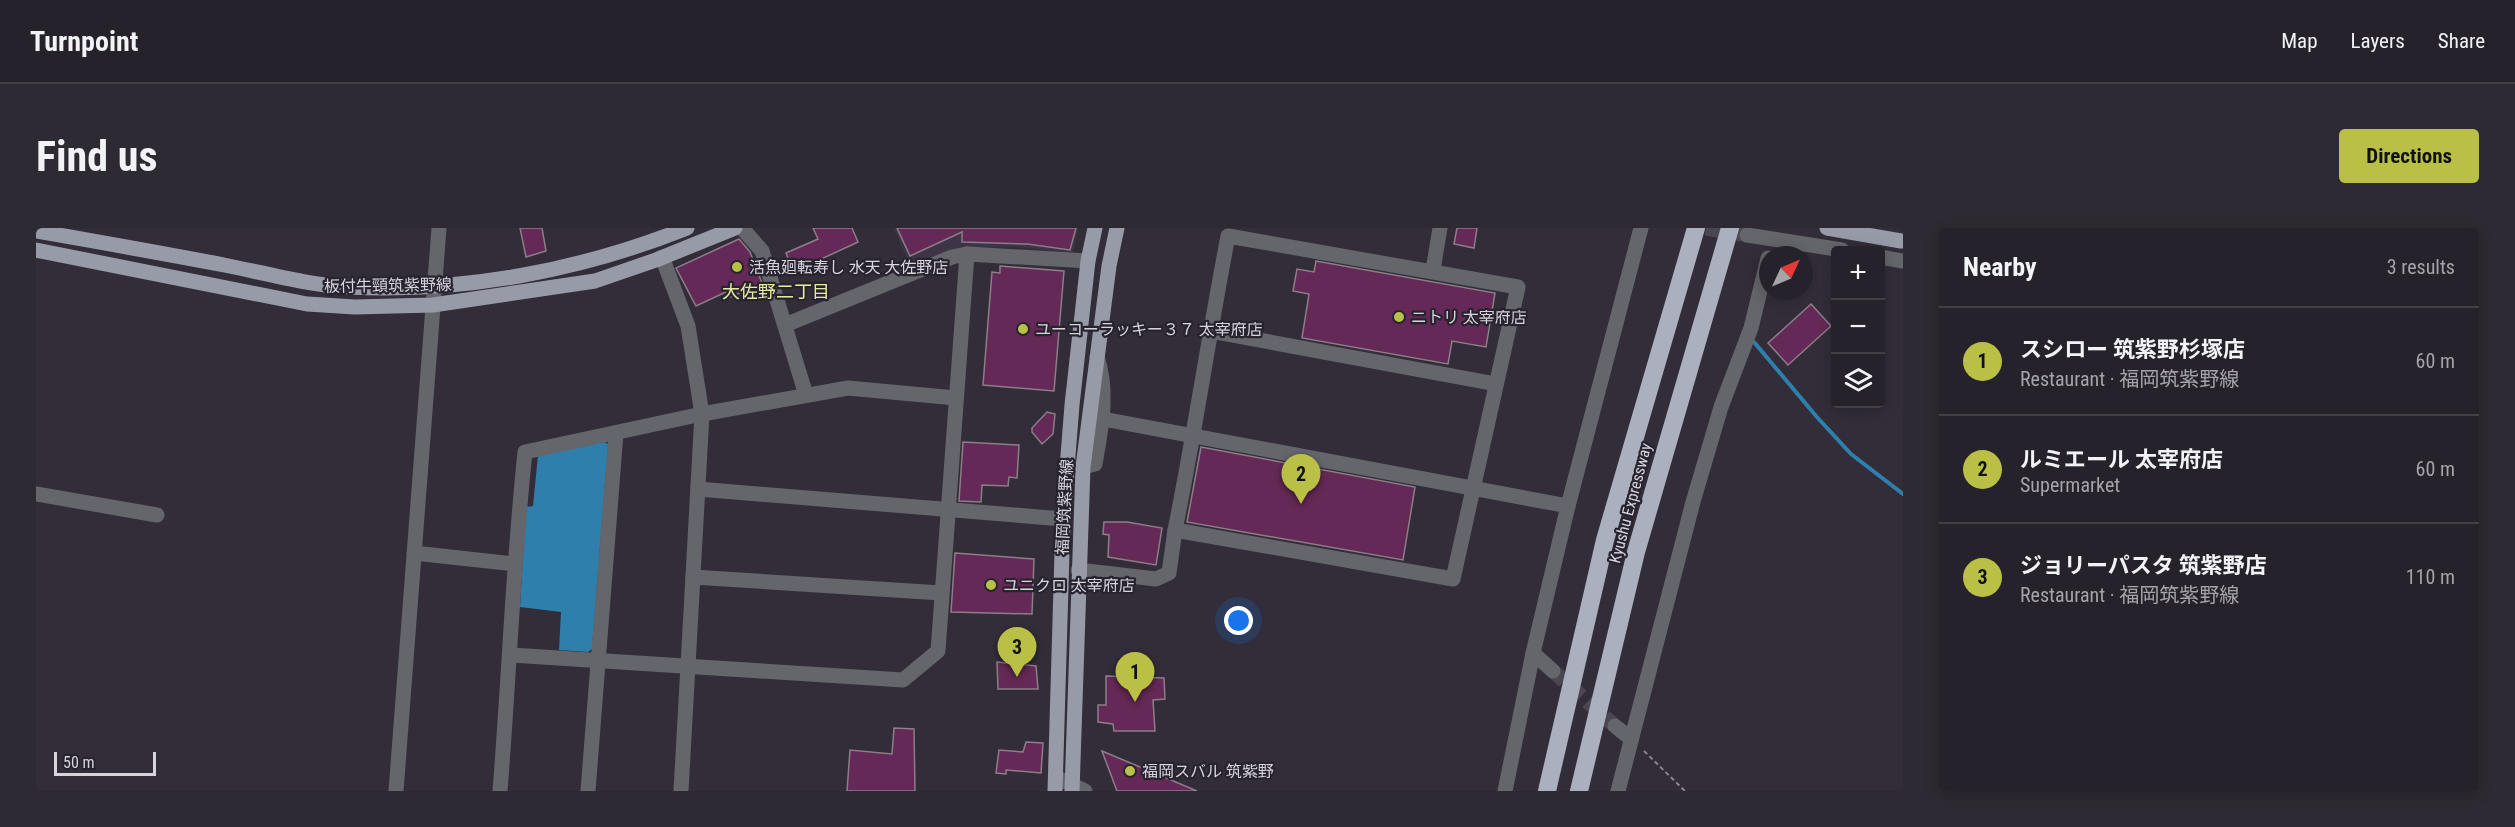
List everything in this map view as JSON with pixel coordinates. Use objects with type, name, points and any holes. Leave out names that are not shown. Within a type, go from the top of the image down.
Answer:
[{"type":"highway","name":"Kyushu Expressway","points":[[1547,791],[1605,540],[1696,228]]},
{"type":"highway","name":"Kyushu Expressway","points":[[1579,791],[1636,552],[1738,231]]},
{"type":"main road","name":"板付牛頸筑紫野線","points":[[36,231],[79,233],[348,287],[434,286],[480,282],[549,269],[649,243],[687,228]]},
{"type":"main road","name":"板付牛頸筑紫野線","points":[[36,250],[306,304],[355,307],[433,305],[595,281],[735,228]]},
{"type":"main road","name":"福岡筑紫野線","points":[[1056,784],[1063,519],[1072,405],[1088,261],[1095,228]]},
{"type":"main road","name":"福岡筑紫野線","points":[[1076,789],[1078,570],[1083,467],[1109,266],[1117,228]]},
{"type":"main road","points":[[1827,228],[1901,241]]},
{"type":"street","points":[[396,791],[439,228]]},
{"type":"street","points":[[742,228],[762,251],[806,395]]},
{"type":"street","points":[[1433,270],[1440,228]]},
{"type":"street","points":[[1505,791],[1533,653],[1568,506],[1641,228]]},
{"type":"street","points":[[1738,231],[1831,248]]},
{"type":"street","points":[[1078,570],[1156,579],[1168,573],[1175,530],[1195,435],[1210,331],[1228,236],[1518,286],[1452,579],[1175,530]]},
{"type":"street","points":[[1771,246],[1773,239]]},
{"type":"street","points":[[785,325],[952,257],[967,254],[1088,261]]},
{"type":"street","points":[[511,655],[903,680],[938,651],[967,254]]},
{"type":"street","points":[[662,257],[688,326],[702,414],[681,791]]},
{"type":"street","points":[[1885,258],[1903,261]]},
{"type":"street","points":[[1618,791],[1696,491],[1721,407],[1751,328],[1759,294]]},
{"type":"street","points":[[1210,331],[1496,384]]},
{"type":"street","points":[[1083,467],[1095,464],[1103,419],[1103,376],[1097,357]]},
{"type":"street","points":[[500,791],[511,655],[514,564],[525,452],[702,414],[848,388],[956,398]]},
{"type":"street","points":[[1103,419],[1568,506]]},
{"type":"street","points":[[588,791],[616,433]]},
{"type":"street","points":[[698,489],[1063,519]]},
{"type":"street","points":[[36,494],[157,515]]},
{"type":"street","points":[[414,554],[514,564]]},
{"type":"street","points":[[693,577],[941,593]]},
{"type":"street","points":[[1533,653],[1553,671]]},
{"type":"street","points":[[1615,726],[1630,738]]},
{"type":"street","points":[[1056,784],[1076,789]]},
{"type":"path","points":[[1630,738],[1685,791]]},
{"type":"shaded area","points":[[894,228],[1078,228],[1073,253],[1016,247],[976,248],[951,251],[909,263]]},
{"type":"water","points":[[602,441],[608,444],[592,649],[588,652],[559,650],[561,612],[520,607],[526,507],[533,506],[538,455]]},
{"type":"building","points":[[520,228],[542,228],[546,251],[526,257]]},
{"type":"building","points":[[813,228],[852,228],[858,242],[793,272],[786,253],[818,239]]},
{"type":"building","points":[[897,228],[1076,228],[1070,250],[1027,244],[962,242],[962,232],[910,256]]},
{"type":"building","points":[[1457,228],[1477,228],[1474,248],[1454,244]]},
{"type":"building","points":[[739,239],[750,252],[762,283],[731,297],[728,291],[696,306],[676,268]]},
{"type":"building","name":"ニトリ 太宰府店","points":[[1316,261],[1495,293],[1486,347],[1452,341],[1448,364],[1302,338],[1309,294],[1293,291],[1297,269],[1314,272]]},
{"type":"building","name":"ユーコーラッキー３７ 太宰府店","points":[[1000,266],[1064,271],[1054,391],[983,385],[992,272],[1000,273]]},
{"type":"building","points":[[1811,304],[1831,326],[1788,365],[1768,343]]},
{"type":"building","points":[[1047,412],[1055,414],[1053,434],[1042,444],[1032,432],[1032,428]]},
{"type":"building","points":[[963,442],[1019,445],[1017,478],[1009,477],[1008,486],[982,485],[981,502],[959,501]]},
{"type":"building","points":[[1201,447],[1415,487],[1403,560],[1187,522]]},
{"type":"building","points":[[1104,522],[1127,522],[1162,528],[1156,565],[1108,557],[1109,535],[1103,534]]},
{"type":"building","name":"ユニクロ 太宰府店","points":[[955,553],[1034,559],[1032,614],[951,612]]},
{"type":"building","points":[[997,662],[1036,666],[1038,689],[998,689]]},
{"type":"building","points":[[1106,676],[1164,678],[1165,699],[1153,700],[1155,731],[1114,731],[1113,724],[1098,722],[1098,705],[1106,705]]},
{"type":"building","points":[[894,728],[914,729],[915,791],[847,791],[850,750],[892,754]]},
{"type":"building","points":[[1026,742],[1043,743],[1041,773],[1006,770],[1006,774],[996,773],[999,750],[1023,752]]},
{"type":"building","name":"福岡スバル 筑紫野","points":[[1102,751],[1197,791],[1117,791]]},
{"type":"waterway","points":[[1754,342],[1851,454],[1903,494]]},
{"type":"tunnel","points":[[1706,228],[1747,235]]},
{"type":"tunnel","points":[[1553,671],[1615,726]]},
{"type":"place","name":"活魚廻転寿し 水天 大佐野店","points":[[737,267]]},
{"type":"place","name":"ニトリ 太宰府店","points":[[1399,317]]},
{"type":"place","name":"ユーコーラッキー３７ 太宰府店","points":[[1023,329]]},
{"type":"place","name":"ルミエール 太宰府店","points":[[1301,504]]},
{"type":"place","name":"ユニクロ 太宰府店","points":[[991,585]]},
{"type":"place","name":"ジョリーパスタ 筑紫野店","points":[[1017,677]]},
{"type":"place","name":"スシロー 筑紫野杉塚店","points":[[1135,702]]},
{"type":"place","name":"福岡スバル 筑紫野","points":[[1130,771]]},
{"type":"district","name":"大佐野二丁目","points":[[776,292]]}]
